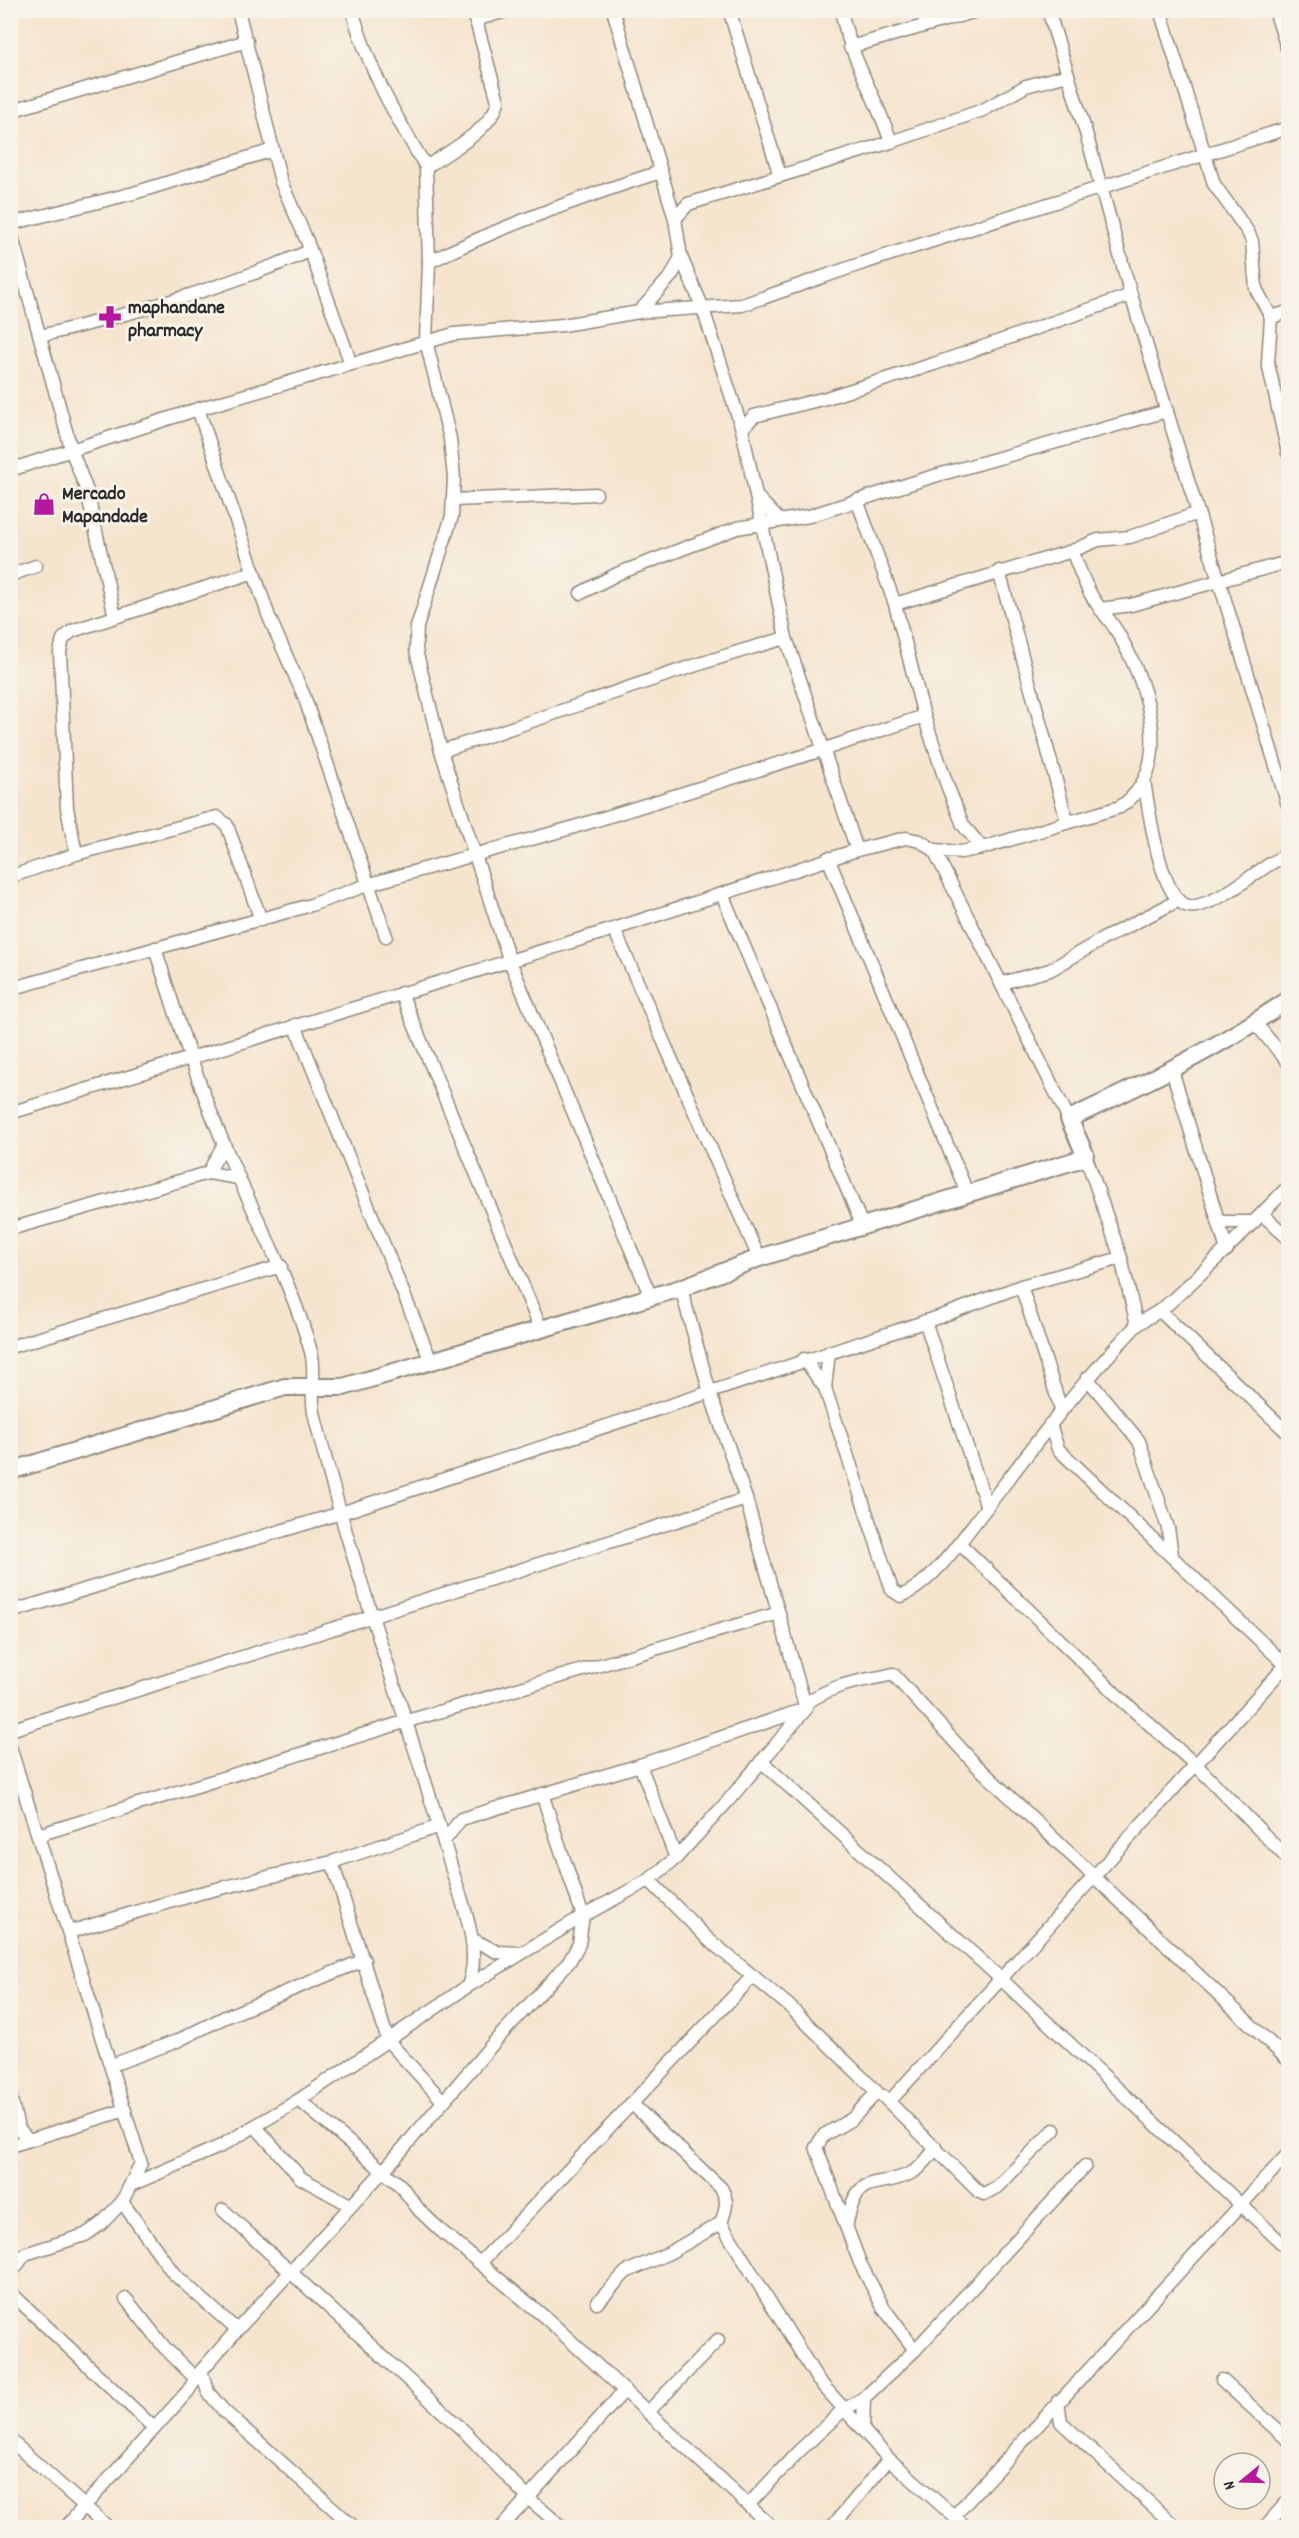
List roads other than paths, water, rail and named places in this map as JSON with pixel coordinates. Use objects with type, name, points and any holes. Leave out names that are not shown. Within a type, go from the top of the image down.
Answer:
[{"type":"street","points":[[238,10],[281,182],[310,251],[351,364]]},
{"type":"street","points":[[351,10],[364,53],[380,89],[426,167],[429,262],[426,341],[450,440],[454,500],[452,516],[417,627],[417,650],[441,751],[477,854],[509,959],[650,1295]]},
{"type":"street","points":[[426,167],[464,142],[489,120],[497,107],[497,92],[474,15],[509,10]]},
{"type":"street","points":[[613,10],[675,219],[681,256],[702,306],[751,461],[755,495],[786,638],[857,850]]},
{"type":"street","points":[[841,10],[850,47],[876,102],[891,142]]},
{"type":"street","points":[[850,47],[980,10]]},
{"type":"street","points":[[1048,10],[1131,295],[1288,805]]},
{"type":"street","points":[[1160,10],[1203,157],[1214,184],[1248,232],[1256,289],[1270,317],[1267,338],[1268,363],[1288,453]]},
{"type":"street","points":[[1275,10],[1288,51]]},
{"type":"street","points":[[731,16],[780,176]]},
{"type":"street","points":[[10,111],[246,41]]},
{"type":"street","points":[[675,219],[688,204],[891,142],[983,110],[1026,86],[1068,75]]},
{"type":"street","points":[[10,470],[198,410],[454,334],[563,325],[639,312],[702,306],[726,308],[742,305],[863,263],[1101,190],[1288,128]]},
{"type":"street","points":[[10,224],[134,193],[273,150]]},
{"type":"street","points":[[429,262],[490,232],[549,208],[660,172]]},
{"type":"street","points":[[666,193],[688,204]]},
{"type":"street","points":[[10,230],[72,452],[87,491],[115,617]]},
{"type":"street","points":[[40,336],[179,300],[247,278],[310,251]]},
{"type":"street","points":[[639,312],[672,275],[681,256]]},
{"type":"street","points":[[735,410],[754,416],[826,398],[934,364],[1131,295]]},
{"type":"street","points":[[1270,317],[1288,312]]},
{"type":"street","points":[[198,410],[269,617],[304,696],[386,936]]},
{"type":"street","points":[[581,593],[636,566],[737,528],[808,516],[1167,411]]},
{"type":"street","points":[[742,429],[754,416]]},
{"type":"street","points":[[454,500],[596,494]]},
{"type":"street","points":[[755,495],[780,521]]},
{"type":"street","points":[[857,500],[895,604],[924,716],[959,818],[982,848]]},
{"type":"street","points":[[895,604],[1072,551],[1098,540],[1130,537],[1198,513]]},
{"type":"street","points":[[1072,551],[1089,592],[1119,634],[1131,661],[1153,728],[1153,746],[1144,782],[1158,857],[1169,889],[1179,900],[1189,906],[1203,903],[1220,896],[1271,862],[1288,854]]},
{"type":"street","points":[[1100,609],[1131,605],[1288,562]]},
{"type":"street","points":[[10,575],[36,566]]},
{"type":"street","points":[[999,571],[1067,821]]},
{"type":"street","points":[[76,854],[67,808],[60,645],[66,634],[254,572]]},
{"type":"street","points":[[441,751],[533,723],[714,658],[786,638]]},
{"type":"street","points":[[10,989],[311,906],[370,884],[571,828],[924,716]]},
{"type":"street","points":[[10,1113],[509,959],[614,930],[857,850],[906,838],[920,841],[934,850],[961,852],[982,848],[1120,807],[1144,782]]},
{"type":"street","points":[[10,877],[76,854],[217,817],[227,825],[261,920]]},
{"type":"street","points":[[934,850],[1085,1154],[1120,1258],[1137,1325]]},
{"type":"street","points":[[828,858],[968,1195]]},
{"type":"street","points":[[722,894],[863,1227]]},
{"type":"street","points":[[1002,983],[1050,970],[1103,939],[1179,900]]},
{"type":"street","points":[[614,930],[759,1258]]},
{"type":"street","points":[[155,948],[189,1059],[239,1178],[281,1266],[311,1353],[314,1416],[372,1617],[404,1722],[436,1812],[472,1939],[473,1971],[468,1986]]},
{"type":"street","points":[[401,993],[541,1329]]},
{"type":"street","points":[[1069,1119],[1172,1070],[1255,1023],[1288,1000]]},
{"type":"street","points":[[1255,1023],[1288,1062]]},
{"type":"street","points":[[295,1025],[430,1359]]},
{"type":"street","points":[[1172,1070],[1227,1250]]},
{"type":"street","points":[[208,1173],[224,1144]]},
{"type":"street","points":[[10,1471],[285,1387],[343,1387],[430,1359],[681,1288],[759,1258],[968,1195],[1080,1159],[1085,1154]]},
{"type":"street","points":[[10,1229],[208,1173],[239,1178]]},
{"type":"street","points":[[804,1359],[825,1388],[892,1590],[901,1596],[915,1590],[959,1543],[1061,1409],[1137,1325],[1160,1311],[1227,1250],[1288,1187]]},
{"type":"street","points":[[1219,1222],[1258,1218],[1288,1238]]},
{"type":"street","points":[[10,1612],[341,1512],[710,1393],[804,1359],[925,1321],[1021,1286],[1120,1258]]},
{"type":"street","points":[[10,1347],[281,1266]]},
{"type":"street","points":[[1021,1286],[1061,1409]]},
{"type":"street","points":[[681,1288],[710,1393],[746,1499],[806,1706]]},
{"type":"street","points":[[1160,1311],[1288,1433]]},
{"type":"street","points":[[925,1321],[987,1507]]},
{"type":"street","points":[[825,1388],[829,1352]]},
{"type":"street","points":[[1087,1378],[1139,1441],[1168,1528],[1172,1555]]},
{"type":"street","points":[[889,2102],[1288,1665],[1058,1449],[1050,1424]]},
{"type":"street","points":[[1032,1448],[1058,1449]]},
{"type":"street","points":[[10,1730],[746,1499]]},
{"type":"street","points":[[959,1543],[1122,1700],[1197,1766],[1288,1859]]},
{"type":"street","points":[[38,1835],[404,1722],[779,1613]]},
{"type":"street","points":[[133,2184],[221,2146],[255,2126],[299,2100],[468,1986],[583,1916],[649,1880],[676,1858],[806,1706],[827,1690],[854,1680],[893,1674],[974,1763],[1288,2060]]},
{"type":"street","points":[[436,1812],[461,1819],[640,1765],[806,1706]]},
{"type":"street","points":[[10,1747],[141,2163],[133,2184],[112,2215],[85,2235],[25,2254],[10,2256]]},
{"type":"street","points":[[761,1761],[1001,1979],[1241,2208],[1288,2249]]},
{"type":"street","points":[[640,1765],[676,1858]]},
{"type":"street","points":[[65,2528],[188,2391],[198,2375],[237,2330],[569,1962],[579,1944],[583,1916],[542,1794]]},
{"type":"street","points":[[444,1841],[461,1819]]},
{"type":"street","points":[[69,1932],[200,1893],[332,1862],[440,1826]]},
{"type":"street","points":[[332,1862],[388,2041],[443,2101]]},
{"type":"street","points":[[649,1880],[709,1940],[788,2005],[984,2194],[997,2187],[1054,2130]]},
{"type":"street","points":[[472,1939],[496,1952],[521,1953]]},
{"type":"street","points":[[112,2065],[192,2035],[223,2018],[364,1960]]},
{"type":"street","points":[[481,2262],[753,1976]]},
{"type":"street","points":[[877,2092],[852,2119],[824,2136],[816,2146],[872,2286],[883,2307],[915,2350]]},
{"type":"street","points":[[10,2095],[18,2128],[29,2140]]},
{"type":"street","points":[[299,2100],[401,2186],[419,2210],[440,2230],[481,2262],[749,2504],[772,2528]]},
{"type":"street","points":[[631,2103],[721,2188],[727,2198],[721,2223],[818,2380],[889,2459],[967,2528]]},
{"type":"street","points":[[11,2146],[125,2110]]},
{"type":"street","points":[[255,2126],[301,2178],[350,2205]]},
{"type":"street","points":[[11,2146],[18,2128]]},
{"type":"street","points":[[847,2223],[851,2203],[864,2186],[916,2170],[936,2148]]},
{"type":"street","points":[[954,2516],[1058,2401],[1241,2208],[1288,2154]]},
{"type":"street","points":[[141,2163],[159,2172]]},
{"type":"street","points":[[749,2504],[797,2453],[843,2410],[864,2398],[915,2350],[1085,2166]]},
{"type":"street","points":[[122,2202],[174,2274],[237,2330]]},
{"type":"street","points":[[223,2210],[467,2434],[528,2498],[563,2528]]},
{"type":"street","points":[[597,2302],[626,2272],[669,2253],[721,2223]]},
{"type":"street","points":[[10,2275],[25,2254]]},
{"type":"street","points":[[10,2292],[154,2428]]},
{"type":"street","points":[[126,2300],[165,2348],[198,2375],[208,2392],[241,2428],[266,2446],[308,2489],[355,2528]]},
{"type":"street","points":[[648,2412],[718,2340]]},
{"type":"street","points":[[1222,2380],[1288,2440]]},
{"type":"street","points":[[188,2391],[208,2392]]},
{"type":"street","points":[[501,2528],[624,2391]]},
{"type":"street","points":[[863,2430],[864,2398]]},
{"type":"street","points":[[1058,2401],[1061,2422],[1177,2528]]},
{"type":"street","points":[[1040,2421],[1061,2422]]},
{"type":"street","points":[[10,2440],[109,2528]]},
{"type":"street","points":[[831,2528],[889,2459]]},
{"type":"street","points":[[1264,2528],[1288,2501]]},
{"type":"place","name":"maphandane pharmacy","points":[[110,317]]},
{"type":"place","name":"Mercado Mapandade","points":[[44,504]]}]
